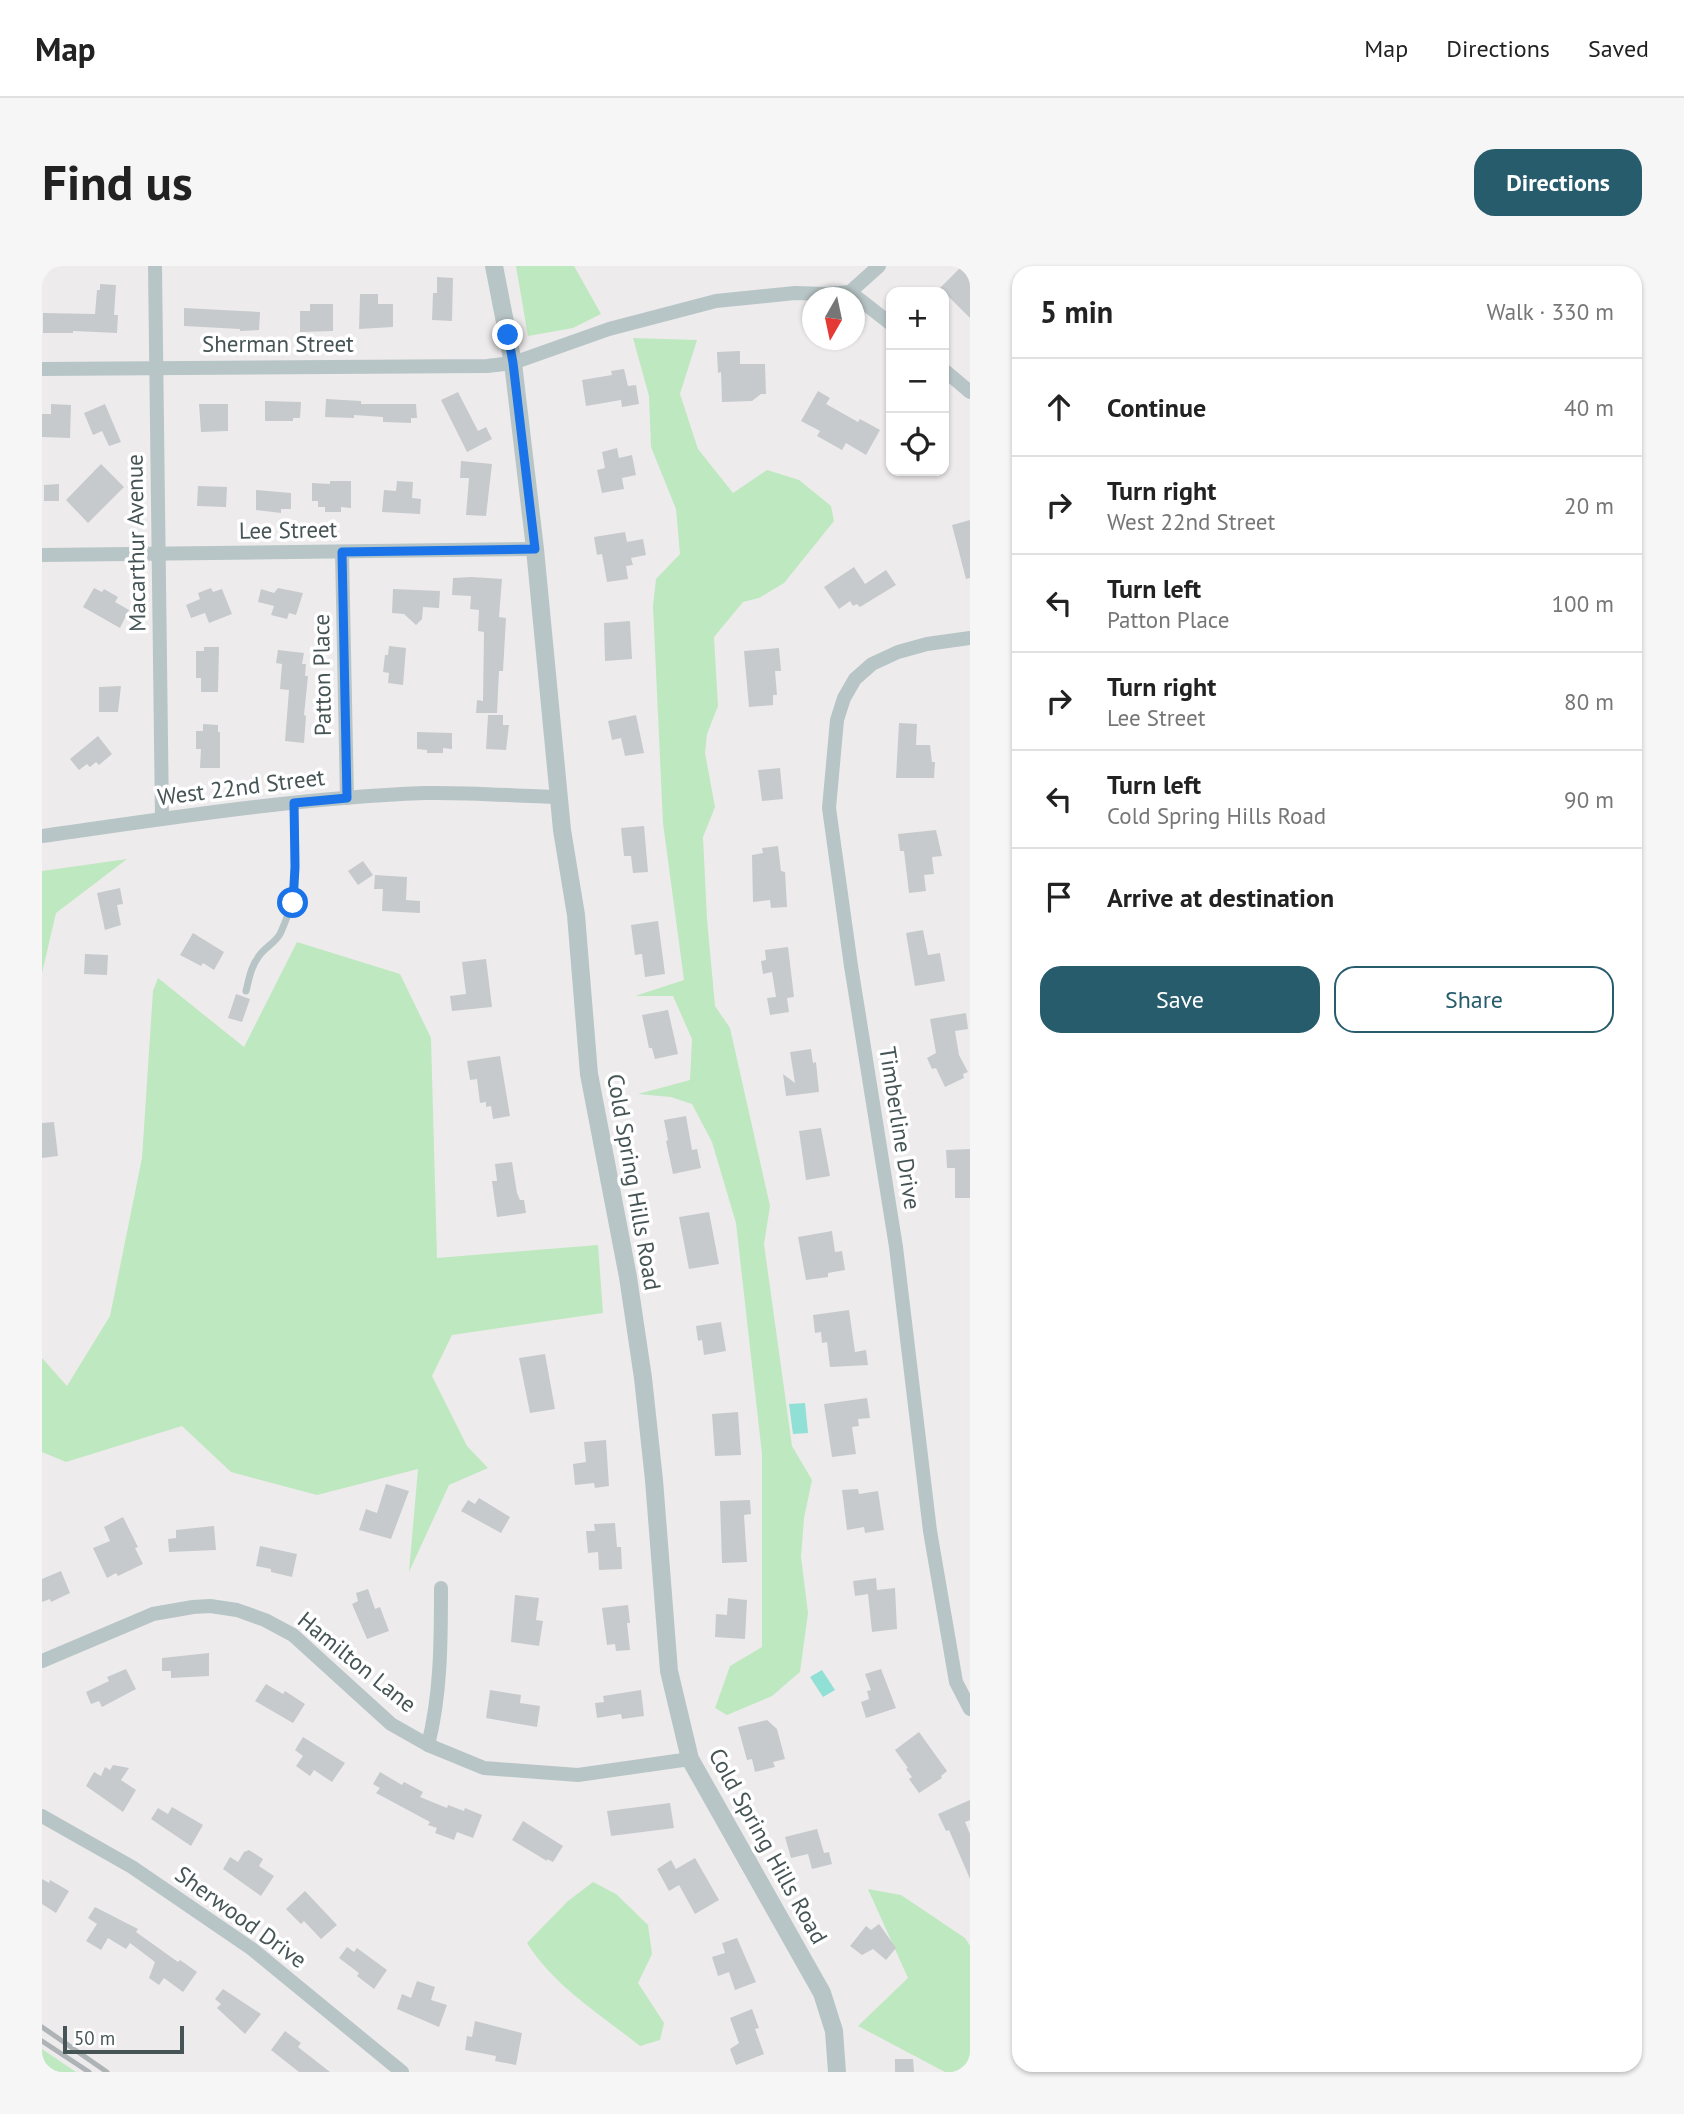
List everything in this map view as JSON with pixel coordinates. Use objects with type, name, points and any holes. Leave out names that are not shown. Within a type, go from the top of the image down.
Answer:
[{"type":"street","name":"Macarthur Avenue","points":[[155,266],[162,819]]},
{"type":"street","name":"Cold Spring Hills Road","points":[[494,266],[513,363],[535,549],[558,797],[576,915],[589,1074],[628,1277],[643,1378],[669,1671],[690,1759],[822,1993],[834,2031],[837,2072]]},
{"type":"street","points":[[856,287],[879,266]]},
{"type":"street","name":"Sherman Street","points":[[42,369],[487,366],[513,363],[609,329],[716,301],[802,293]]},
{"type":"street","points":[[865,304],[886,320]]},
{"type":"street","points":[[949,374],[970,392]]},
{"type":"street","name":"Lee Street","points":[[42,555],[535,549]]},
{"type":"street","name":"Patton Place","points":[[342,552],[347,798]]},
{"type":"street","name":"Timberline Drive","points":[[970,638],[928,644],[898,652],[872,664],[855,679],[844,698],[837,720],[829,808],[896,1247],[930,1531],[956,1682],[970,1709]]},
{"type":"street","name":"West 22nd Street","points":[[42,836],[347,798],[426,793],[558,797]]},
{"type":"street","points":[[428,1745],[436,1713],[441,1588]]},
{"type":"street","name":"Hamilton Lane","points":[[42,1661],[153,1614],[210,1606],[237,1610],[265,1620],[293,1635],[391,1724],[428,1745],[484,1768],[566,1774],[623,1770],[690,1759]]},
{"type":"street","name":"Sherwood Drive","points":[[42,1816],[132,1867],[252,1949],[402,2072]]},
{"type":"lane","points":[[246,991],[259,954],[280,935],[293,903],[294,803]]},
{"type":"shaded area","points":[[516,266],[574,266],[601,314],[573,328],[528,336]]},
{"type":"shaded area","points":[[633,338],[697,340],[680,394],[698,449],[733,493],[767,470],[799,480],[831,506],[834,521],[784,583],[759,598],[743,602],[714,637],[718,706],[707,734],[705,753],[715,807],[703,837],[715,1006],[730,1028],[770,1206],[764,1244],[792,1446],[812,1480],[804,1518],[801,1557],[808,1613],[800,1672],[772,1696],[727,1715],[715,1708],[730,1666],[762,1647],[762,1454],[736,1223],[712,1142],[692,1104],[671,1097],[638,1094],[690,1080],[692,1039],[673,996],[635,996],[684,980],[663,823],[653,606],[656,579],[680,554],[676,509],[651,447],[649,396]]},
{"type":"shaded area","points":[[127,859],[56,913],[42,973],[42,871]]},
{"type":"shaded area","points":[[297,942],[400,974],[431,1038],[437,1258],[598,1245],[603,1313],[452,1335],[432,1376],[467,1446],[488,1468],[449,1485],[409,1572],[418,1469],[317,1495],[231,1472],[182,1426],[66,1462],[42,1452],[42,1358],[67,1386],[110,1316],[142,1158],[153,991],[158,978],[244,1047]]},
{"type":"shaded area","points":[[805,1403],[808,1433],[793,1434],[789,1404]]},
{"type":"shaded area","points":[[822,1670],[835,1690],[823,1697],[810,1677]]},
{"type":"shaded area","points":[[593,1882],[616,1894],[648,1925],[652,1954],[638,1983],[664,2023],[660,2040],[640,2046],[564,1986],[527,1943],[568,1901]]},
{"type":"shaded area","points":[[868,1889],[901,1895],[965,1938],[970,1946],[970,2072],[945,2072],[858,2026],[908,1978]]},
{"type":"shaded area","points":[[42,2049],[76,2072],[42,2072]]},
{"type":"building","points":[[960,268],[970,278],[970,318],[949,297],[949,287],[941,287]]},
{"type":"building","points":[[437,277],[453,278],[452,321],[432,320],[433,293],[437,293]]},
{"type":"building","points":[[100,284],[116,285],[114,315],[118,315],[117,333],[43,333],[43,313],[95,314]]},
{"type":"building","points":[[360,294],[378,294],[378,304],[393,304],[393,327],[359,329]]},
{"type":"building","points":[[310,304],[333,304],[333,331],[300,332],[300,311],[310,311]]},
{"type":"building","points":[[184,308],[260,312],[259,330],[184,326]]},
{"type":"building","points":[[740,351],[740,364],[765,364],[766,394],[761,394],[752,401],[722,402],[717,352]]},
{"type":"building","points":[[624,369],[628,386],[636,385],[639,404],[622,407],[621,400],[586,406],[582,380],[612,375],[611,371]]},
{"type":"building","points":[[818,391],[830,398],[826,404],[858,422],[860,419],[880,430],[866,455],[846,443],[842,450],[817,436],[820,431],[801,421]]},
{"type":"building","points":[[458,392],[478,431],[486,427],[492,439],[467,452],[441,400]]},
{"type":"building","points":[[326,399],[361,401],[361,404],[416,404],[417,418],[411,418],[411,423],[383,422],[383,417],[325,417]]},
{"type":"building","points":[[265,401],[301,402],[300,418],[293,418],[293,421],[265,421]]},
{"type":"building","points":[[51,404],[71,405],[70,438],[42,437],[42,414],[51,414]]},
{"type":"building","points":[[105,404],[121,442],[109,446],[102,431],[93,435],[84,413]]},
{"type":"building","points":[[199,404],[228,404],[228,431],[201,432]]},
{"type":"building","points":[[617,448],[619,458],[632,455],[636,475],[622,478],[624,489],[602,493],[597,470],[605,468],[602,452]]},
{"type":"building","points":[[461,461],[492,464],[486,516],[466,515],[469,478],[460,478]]},
{"type":"building","points":[[101,464],[124,487],[88,523],[66,500]]},
{"type":"building","points":[[330,481],[351,481],[351,508],[341,507],[341,512],[325,512],[325,507],[318,507],[318,501],[312,501],[312,483],[330,484]]},
{"type":"building","points":[[397,481],[413,482],[412,498],[421,499],[420,514],[382,512],[384,490],[396,491]]},
{"type":"building","points":[[59,484],[59,501],[44,501],[44,485]]},
{"type":"building","points":[[198,486],[227,487],[226,507],[197,506]]},
{"type":"building","points":[[256,490],[291,493],[291,509],[281,509],[281,513],[256,510]]},
{"type":"building","points":[[970,520],[970,578],[966,579],[952,525]]},
{"type":"building","points":[[625,532],[627,542],[643,539],[646,555],[631,558],[633,565],[626,566],[628,579],[607,582],[602,554],[597,555],[594,537]]},
{"type":"building","points":[[854,567],[865,584],[886,570],[896,585],[860,607],[857,604],[853,606],[850,601],[839,609],[824,587]]},
{"type":"building","points":[[453,578],[502,579],[499,617],[506,618],[497,713],[476,713],[477,700],[483,701],[484,632],[478,631],[479,610],[470,609],[471,596],[452,595]]},
{"type":"building","points":[[94,588],[102,592],[104,589],[118,597],[115,602],[129,610],[120,628],[83,607]]},
{"type":"building","points":[[211,588],[213,592],[222,589],[232,614],[209,623],[205,613],[191,618],[186,605],[200,599],[198,593]]},
{"type":"building","points":[[278,588],[303,593],[296,615],[289,613],[287,619],[271,615],[274,606],[258,602],[261,589],[274,593]]},
{"type":"building","points":[[393,589],[440,591],[439,608],[423,607],[422,619],[416,625],[404,614],[392,613]]},
{"type":"building","points":[[630,621],[632,659],[605,661],[604,623]]},
{"type":"building","points":[[389,646],[406,648],[403,685],[388,683],[389,673],[383,672]]},
{"type":"building","points":[[204,647],[219,647],[218,692],[201,692],[201,678],[196,678],[196,651],[204,651]]},
{"type":"building","points":[[779,648],[781,671],[775,671],[777,695],[773,695],[773,705],[749,707],[744,651]]},
{"type":"building","points":[[278,650],[304,653],[302,664],[306,664],[305,676],[308,676],[304,743],[285,741],[289,690],[280,689],[282,664],[276,663]]},
{"type":"building","points":[[121,686],[118,712],[99,712],[99,687]]},
{"type":"building","points":[[488,715],[503,715],[503,725],[509,725],[506,750],[486,749]]},
{"type":"building","points":[[636,715],[644,753],[625,756],[621,738],[612,740],[608,721]]},
{"type":"building","points":[[899,723],[917,724],[916,745],[930,745],[932,762],[935,762],[934,778],[896,778]]},
{"type":"building","points":[[203,724],[218,725],[220,768],[200,768],[201,749],[196,749],[196,731],[203,731]]},
{"type":"building","points":[[417,732],[452,733],[452,749],[443,748],[443,753],[427,753],[427,750],[417,749]]},
{"type":"building","points":[[98,736],[112,754],[99,765],[96,762],[90,767],[87,764],[79,770],[70,759]]},
{"type":"building","points":[[780,768],[783,799],[762,801],[758,770]]},
{"type":"building","points":[[644,826],[648,872],[633,873],[631,856],[624,856],[621,828]]},
{"type":"building","points":[[936,830],[942,856],[932,857],[934,874],[924,875],[926,891],[909,893],[904,851],[900,851],[898,834]]},
{"type":"building","points":[[778,846],[781,871],[785,872],[787,907],[771,908],[770,900],[753,902],[752,855],[763,853],[762,848]]},
{"type":"building","points":[[363,861],[373,875],[358,885],[348,871]]},
{"type":"building","points":[[375,875],[407,877],[406,900],[420,901],[420,913],[382,911],[383,889],[374,889]]},
{"type":"building","points":[[120,888],[123,904],[117,905],[121,925],[105,930],[97,893]]},
{"type":"building","points":[[658,921],[665,974],[645,977],[642,954],[635,955],[631,925]]},
{"type":"building","points":[[923,930],[928,955],[940,953],[945,981],[915,986],[906,933]]},
{"type":"building","points":[[193,933],[224,952],[214,970],[180,955]]},
{"type":"building","points":[[788,947],[794,997],[787,998],[789,1012],[770,1015],[767,998],[776,997],[772,972],[763,974],[761,961],[766,960],[765,950]]},
{"type":"building","points":[[85,954],[108,955],[107,975],[84,974]]},
{"type":"building","points":[[486,959],[492,1007],[452,1011],[450,996],[466,994],[462,962]]},
{"type":"building","points":[[236,994],[250,999],[242,1022],[228,1018]]},
{"type":"building","points":[[668,1010],[678,1054],[655,1059],[652,1048],[649,1048],[642,1015]]},
{"type":"building","points":[[966,1013],[968,1029],[955,1031],[959,1055],[968,1072],[963,1074],[964,1078],[945,1087],[936,1068],[932,1069],[927,1058],[936,1053],[930,1019]]},
{"type":"building","points":[[811,1049],[813,1063],[816,1062],[819,1092],[786,1096],[783,1074],[795,1083],[790,1052]]},
{"type":"building","points":[[500,1056],[510,1116],[493,1119],[491,1106],[486,1107],[486,1102],[480,1103],[477,1079],[470,1080],[467,1061]]},
{"type":"building","points":[[686,1116],[692,1150],[697,1149],[701,1168],[673,1174],[664,1120]]},
{"type":"building","points":[[54,1122],[58,1156],[42,1158],[42,1123]]},
{"type":"building","points":[[821,1128],[830,1176],[806,1180],[799,1131]]},
{"type":"building","points":[[970,1149],[970,1198],[955,1198],[955,1168],[947,1168],[946,1150]]},
{"type":"building","points":[[512,1162],[517,1193],[520,1200],[524,1200],[526,1213],[497,1217],[492,1181],[497,1181],[495,1164]]},
{"type":"building","points":[[709,1212],[719,1264],[689,1269],[679,1217]]},
{"type":"building","points":[[832,1231],[835,1252],[842,1251],[845,1270],[828,1273],[828,1277],[806,1280],[798,1237]]},
{"type":"building","points":[[849,1310],[855,1352],[866,1350],[868,1365],[830,1367],[827,1342],[822,1343],[821,1332],[815,1333],[813,1315]]},
{"type":"building","points":[[721,1322],[726,1351],[704,1355],[696,1326]]},
{"type":"building","points":[[545,1354],[555,1409],[530,1413],[519,1358]]},
{"type":"building","points":[[867,1398],[870,1418],[858,1419],[859,1426],[852,1427],[856,1454],[832,1457],[824,1404]]},
{"type":"building","points":[[738,1412],[741,1455],[715,1456],[712,1414]]},
{"type":"building","points":[[606,1440],[609,1486],[595,1488],[594,1483],[575,1485],[573,1464],[586,1462],[584,1442]]},
{"type":"building","points":[[386,1484],[409,1491],[391,1539],[359,1530],[366,1509],[377,1513]]},
{"type":"building","points":[[858,1489],[859,1494],[878,1491],[884,1530],[865,1533],[864,1527],[847,1530],[842,1490]]},
{"type":"building","points":[[479,1498],[510,1517],[501,1533],[461,1511],[468,1500],[475,1504]]},
{"type":"building","points":[[750,1500],[751,1514],[744,1515],[747,1562],[722,1563],[720,1501]]},
{"type":"building","points":[[123,1517],[143,1564],[118,1576],[116,1573],[107,1578],[93,1548],[110,1541],[104,1527]]},
{"type":"building","points":[[615,1523],[617,1547],[621,1547],[622,1569],[599,1570],[598,1552],[588,1553],[586,1531],[595,1531],[594,1524]]},
{"type":"building","points":[[214,1526],[216,1550],[169,1552],[168,1539],[176,1538],[176,1530]]},
{"type":"building","points":[[260,1546],[297,1554],[292,1577],[256,1566]]},
{"type":"building","points":[[61,1571],[70,1593],[51,1602],[50,1599],[42,1602],[42,1579]]},
{"type":"building","points":[[876,1578],[877,1590],[895,1588],[897,1629],[872,1632],[868,1594],[855,1596],[853,1581]]},
{"type":"building","points":[[368,1589],[375,1609],[380,1607],[389,1631],[367,1639],[352,1604],[358,1601],[356,1593]]},
{"type":"building","points":[[515,1595],[539,1598],[536,1620],[543,1621],[539,1646],[511,1642]]},
{"type":"building","points":[[728,1598],[747,1600],[745,1639],[715,1637],[716,1614],[727,1615]]},
{"type":"building","points":[[628,1605],[630,1650],[616,1651],[615,1644],[607,1645],[602,1608]]},
{"type":"building","points":[[209,1653],[209,1676],[171,1678],[171,1671],[162,1671],[162,1658]]},
{"type":"building","points":[[126,1669],[136,1689],[102,1707],[99,1701],[91,1704],[86,1692],[109,1681],[107,1677]]},
{"type":"building","points":[[881,1669],[896,1708],[866,1718],[861,1702],[869,1699],[867,1691],[871,1690],[865,1674]]},
{"type":"building","points":[[266,1684],[283,1694],[285,1691],[305,1704],[293,1723],[255,1701]]},
{"type":"building","points":[[490,1690],[521,1695],[520,1703],[540,1706],[537,1727],[486,1718]]},
{"type":"building","points":[[641,1690],[644,1716],[622,1719],[621,1714],[597,1718],[595,1703],[604,1702],[603,1696]]},
{"type":"building","points":[[767,1720],[777,1729],[785,1759],[773,1762],[775,1767],[755,1772],[752,1759],[747,1760],[738,1727]]},
{"type":"building","points":[[919,1732],[947,1771],[942,1778],[919,1793],[909,1779],[912,1777],[906,1769],[908,1768],[895,1750]]},
{"type":"building","points":[[303,1737],[345,1763],[332,1782],[314,1770],[310,1776],[296,1766],[303,1756],[295,1750]]},
{"type":"building","points":[[113,1765],[129,1768],[121,1780],[136,1790],[123,1812],[86,1786],[94,1772],[101,1776],[105,1767],[110,1770]]},
{"type":"building","points":[[380,1772],[402,1785],[404,1782],[423,1792],[420,1797],[447,1808],[448,1805],[464,1811],[465,1808],[482,1815],[473,1838],[457,1832],[454,1840],[435,1833],[437,1828],[428,1825],[430,1822],[376,1793],[380,1788],[373,1784]]},
{"type":"building","points":[[970,1800],[970,1820],[965,1822],[970,1834],[970,1879],[949,1830],[946,1831],[938,1814]]},
{"type":"building","points":[[670,1803],[674,1828],[611,1836],[607,1811]]},
{"type":"building","points":[[172,1807],[203,1825],[191,1846],[151,1819],[158,1808],[168,1814]]},
{"type":"building","points":[[523,1821],[563,1846],[553,1862],[512,1840]]},
{"type":"building","points":[[817,1829],[824,1853],[829,1852],[832,1864],[812,1869],[808,1854],[791,1858],[785,1837]]},
{"type":"building","points":[[249,1850],[263,1859],[259,1866],[274,1876],[261,1896],[223,1869],[230,1857],[238,1862],[244,1852]]},
{"type":"building","points":[[695,1858],[719,1900],[695,1914],[679,1885],[669,1891],[657,1869],[671,1860],[676,1869]]},
{"type":"building","points":[[42,1879],[49,1883],[50,1880],[69,1891],[56,1913],[42,1904]]},
{"type":"building","points":[[305,1891],[337,1925],[321,1939],[304,1921],[301,1924],[286,1909]]},
{"type":"building","points":[[95,1907],[138,1929],[136,1932],[197,1972],[183,1992],[164,1978],[159,1985],[149,1978],[155,1962],[130,1943],[126,1949],[108,1938],[101,1950],[86,1941],[97,1924],[88,1918]]},
{"type":"building","points":[[879,1924],[896,1948],[886,1960],[873,1949],[862,1955],[850,1946],[866,1926],[871,1930]]},
{"type":"building","points":[[737,1938],[756,1982],[735,1990],[729,1972],[718,1976],[712,1957],[725,1953],[722,1943]]},
{"type":"building","points":[[347,1947],[354,1952],[357,1948],[387,1970],[374,1989],[339,1958]]},
{"type":"building","points":[[417,1981],[435,1987],[431,2000],[447,2005],[439,2027],[397,2009],[402,1994],[411,1998]]},
{"type":"building","points":[[223,1989],[261,2014],[245,2034],[217,2008],[221,2004],[215,1999]]},
{"type":"building","points":[[752,2009],[759,2028],[755,2029],[764,2054],[736,2065],[730,2049],[739,2043],[730,2018]]},
{"type":"building","points":[[475,2021],[522,2033],[516,2065],[495,2061],[496,2056],[465,2050],[467,2036],[472,2037]]},
{"type":"building","points":[[285,2031],[301,2043],[298,2047],[330,2072],[299,2072],[271,2050]]},
{"type":"building","points":[[895,2059],[913,2059],[914,2072],[895,2072]]},
{"type":"railway","points":[[42,2027],[107,2072]]},
{"type":"railway","points":[[42,2041],[89,2072]]},
{"type":"route","points":[[293,903],[294,803],[347,798],[342,552],[535,549],[508,335]]}]
